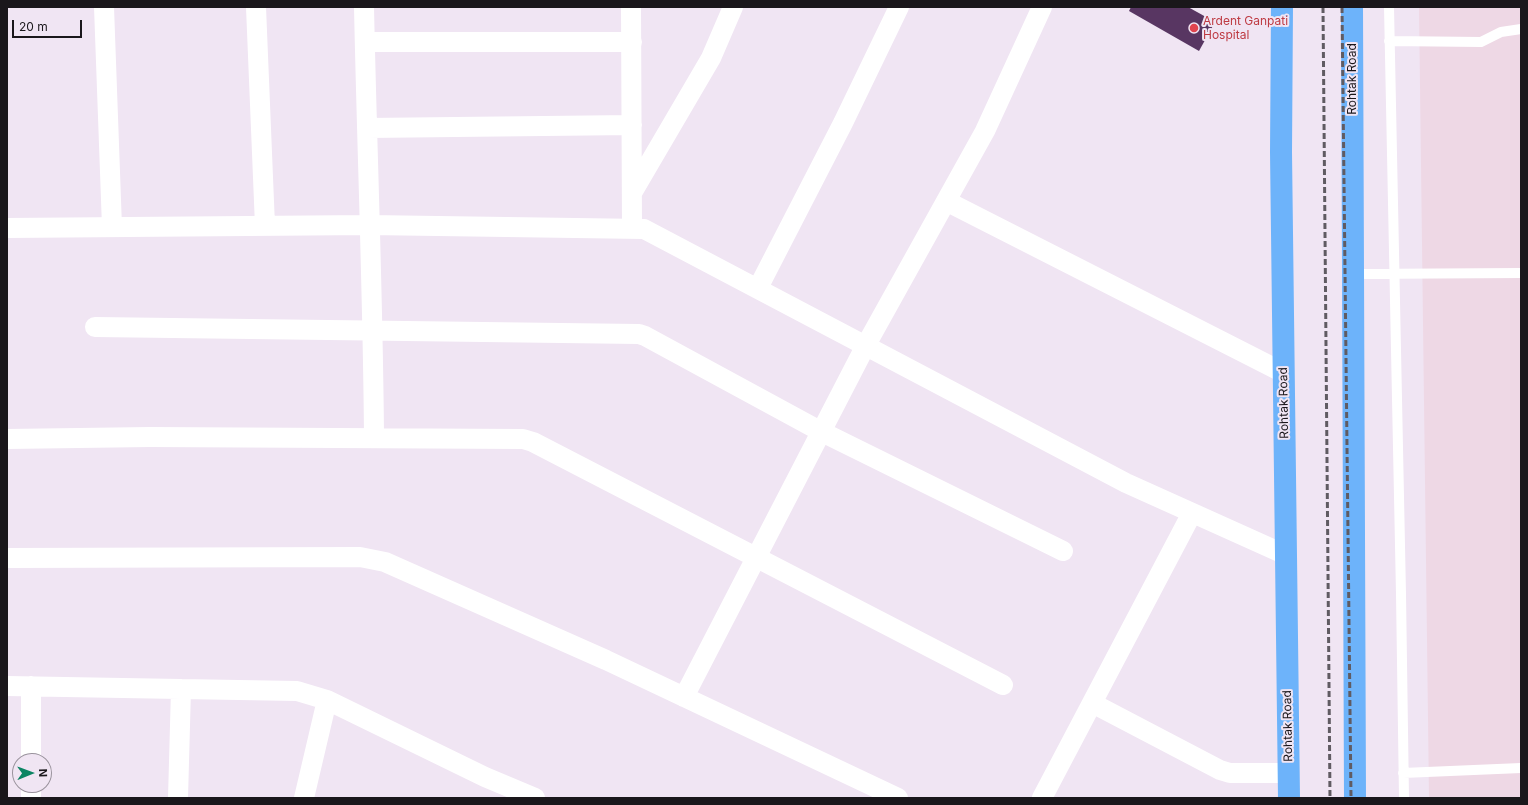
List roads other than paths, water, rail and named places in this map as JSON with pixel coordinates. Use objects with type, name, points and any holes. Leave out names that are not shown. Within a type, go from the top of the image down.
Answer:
[{"type":"highway","name":"Rohtak Road","points":[[1282,7],[1281,152],[1289,798]]},
{"type":"highway","name":"Rohtak Road","points":[[1352,7],[1355,798]]},
{"type":"street","points":[[104,7],[112,227]]},
{"type":"street","points":[[256,7],[265,226]]},
{"type":"street","points":[[364,7],[373,331],[374,437]]},
{"type":"street","points":[[631,7],[632,228]]},
{"type":"street","points":[[632,193],[711,58],[733,7]]},
{"type":"street","points":[[758,288],[843,123],[899,7]]},
{"type":"street","points":[[684,697],[820,431],[985,131],[1042,7]]},
{"type":"street","points":[[365,42],[632,42]]},
{"type":"street","points":[[367,128],[632,125]]},
{"type":"street","points":[[946,201],[1284,373]]},
{"type":"street","points":[[7,228],[369,225],[632,228],[652,231],[1126,483],[1286,555]]},
{"type":"street","points":[[95,327],[639,334],[820,431],[1063,551]]},
{"type":"street","points":[[7,438],[374,437],[523,439],[533,442],[1003,685]]},
{"type":"street","points":[[1042,798],[1192,513]]},
{"type":"street","points":[[7,558],[360,557],[385,562],[606,660],[898,798]]},
{"type":"street","points":[[7,686],[297,691],[327,700],[485,777],[535,798]]},
{"type":"street","points":[[31,686],[31,753]]},
{"type":"street","points":[[178,798],[181,689]]},
{"type":"street","points":[[304,798],[327,700]]},
{"type":"street","points":[[1092,703],[1220,770],[1230,772],[1289,773]]},
{"type":"lane","points":[[1389,7],[1404,798]]},
{"type":"lane","points":[[1389,41],[1481,42],[1501,32],[1521,29]]},
{"type":"lane","points":[[1353,274],[1521,273]]},
{"type":"lane","points":[[1403,773],[1521,768]]},
{"type":"railway","points":[[1323,7],[1330,798]]},
{"type":"railway","points":[[1342,7],[1351,798]]},
{"type":"place","name":"Ardent Ganpati Hospital","points":[[1194,28]]}]
